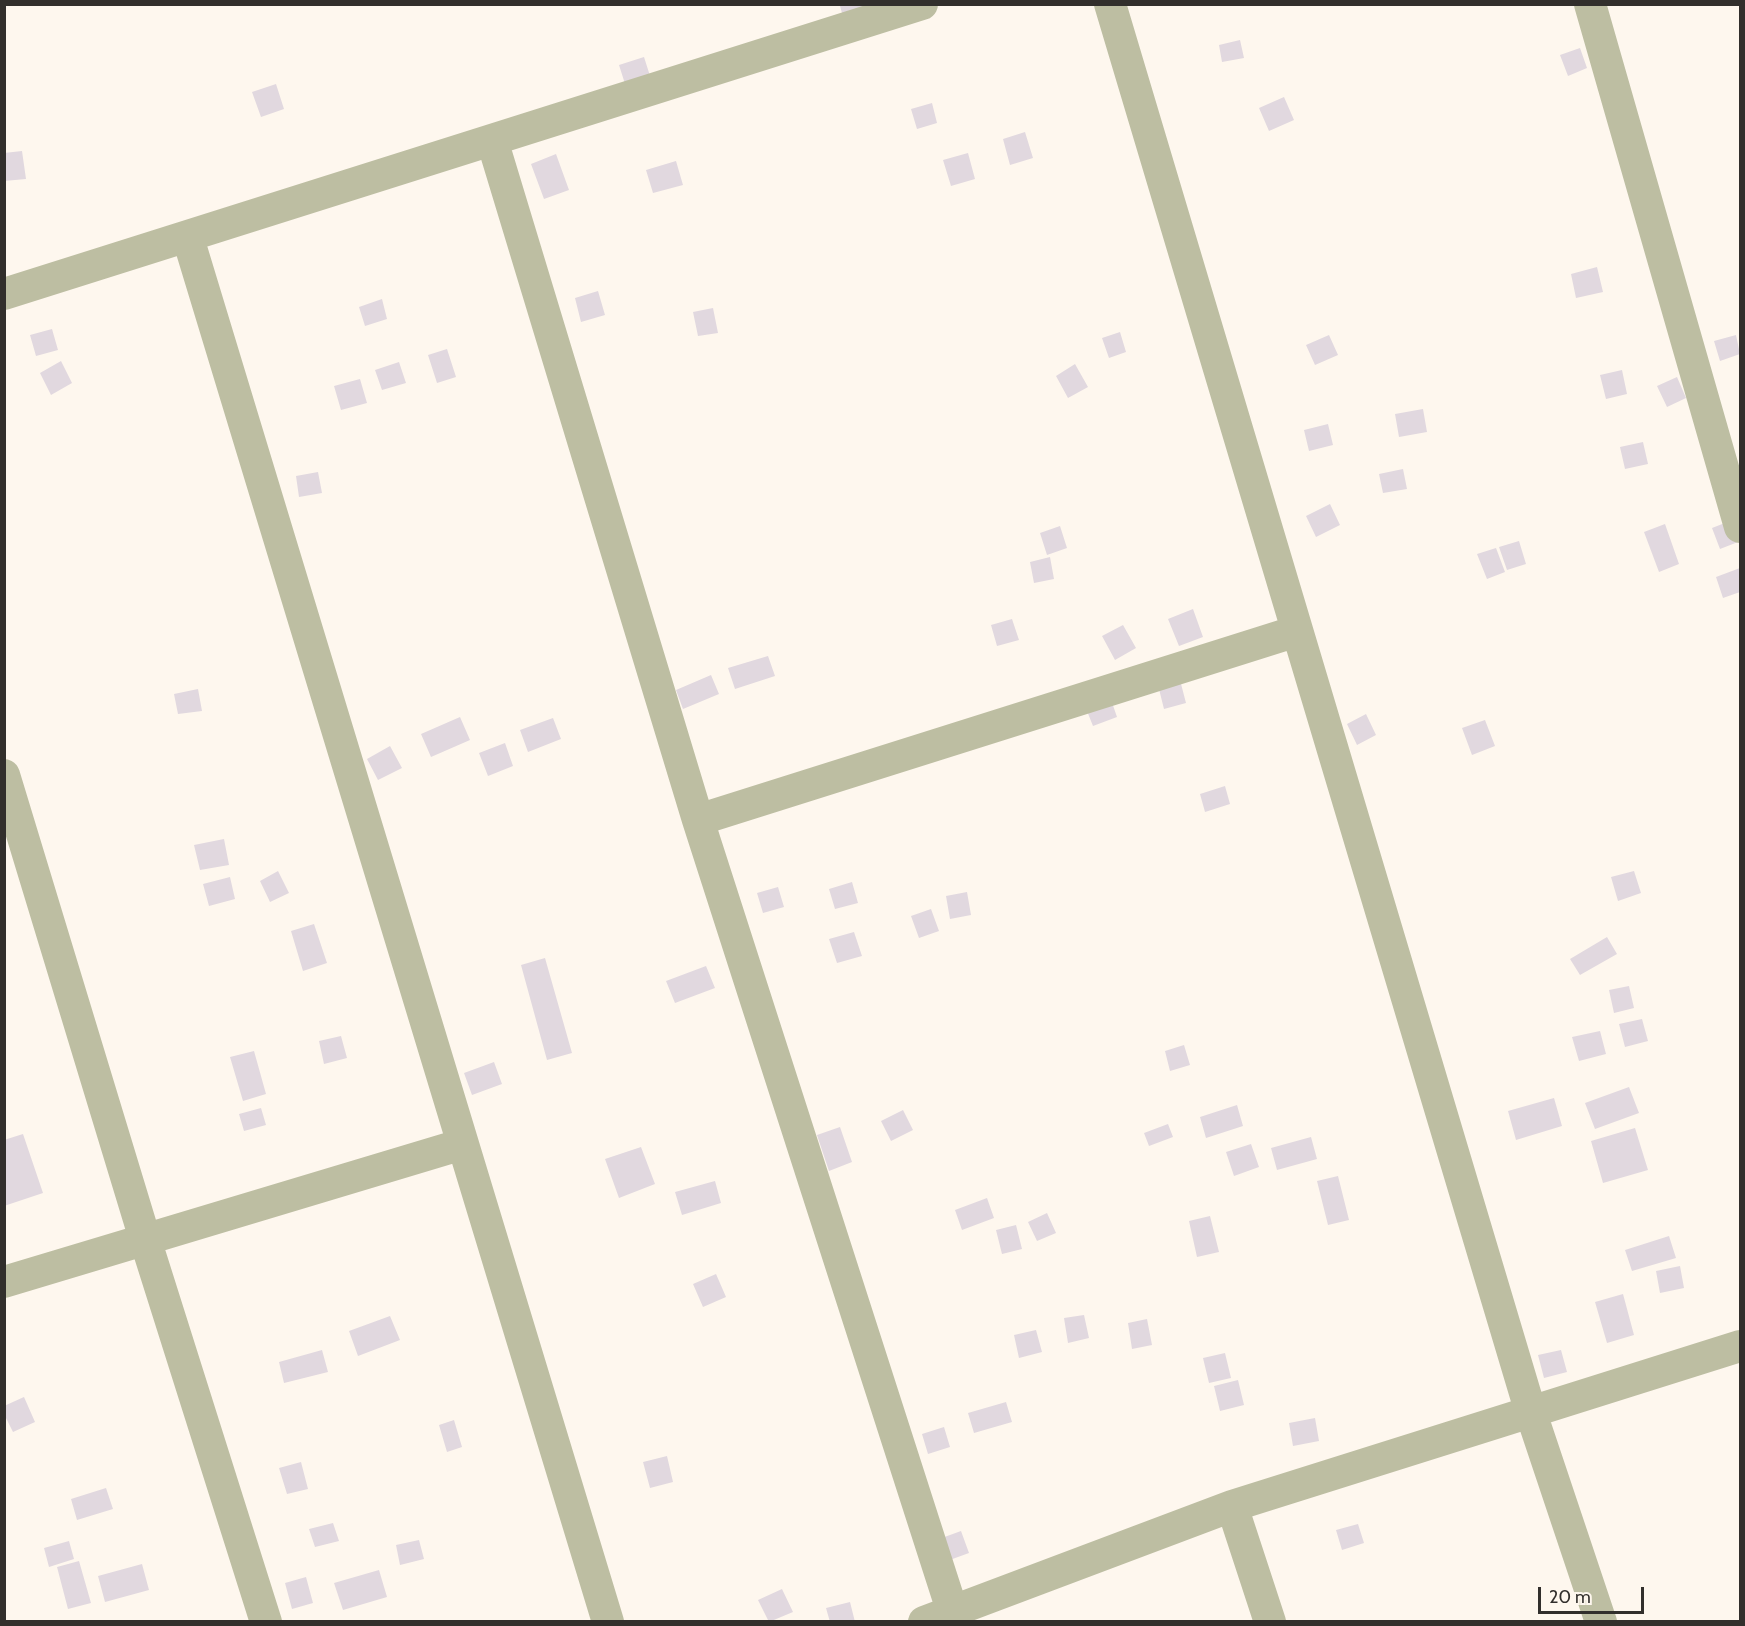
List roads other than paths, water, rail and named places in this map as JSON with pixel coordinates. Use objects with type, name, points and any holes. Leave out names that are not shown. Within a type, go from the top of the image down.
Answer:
[{"type":"street","points":[[4,294],[188,238],[922,4]]},
{"type":"street","points":[[1110,4],[1531,1413],[1601,1622]]},
{"type":"street","points":[[1590,4],[1740,527]]},
{"type":"street","points":[[492,140],[937,1619],[1232,1506],[1740,1346]]},
{"type":"street","points":[[188,238],[608,1622]]},
{"type":"street","points":[[698,820],[1297,631]]},
{"type":"street","points":[[4,775],[145,1239],[266,1622]]},
{"type":"street","points":[[4,1282],[463,1144]]},
{"type":"street","points":[[1232,1506],[1270,1622]]}]
